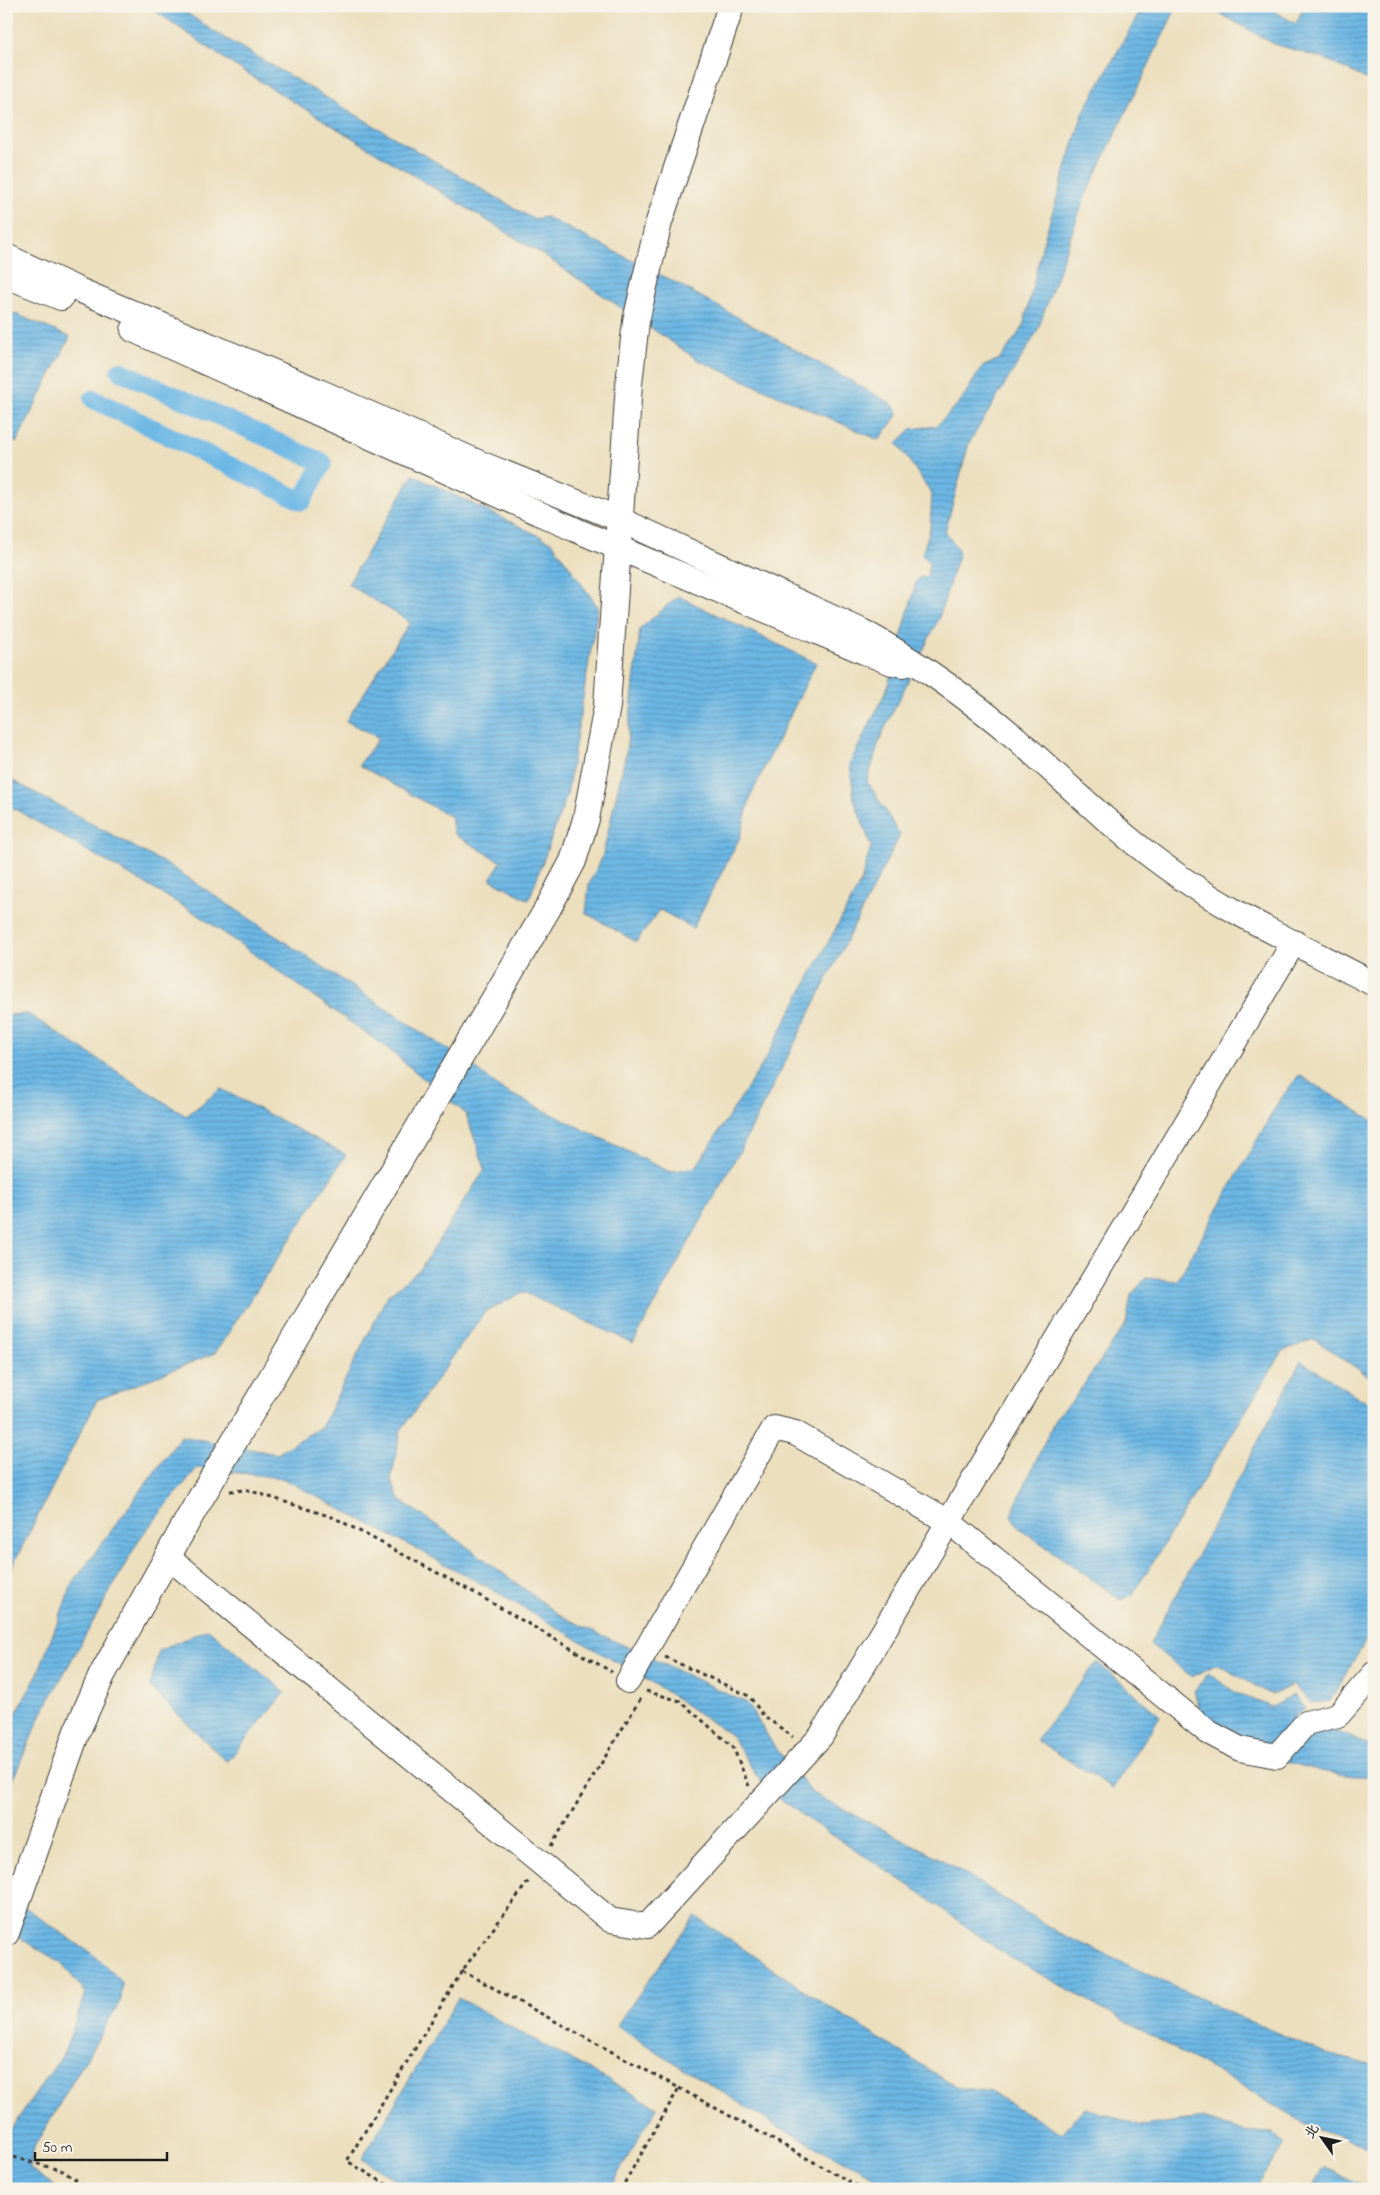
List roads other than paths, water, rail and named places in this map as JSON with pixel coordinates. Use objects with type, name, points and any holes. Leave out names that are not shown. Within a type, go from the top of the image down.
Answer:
[{"type":"main road","points":[[6,1933],[77,1731],[102,1675],[204,1491],[548,908],[573,860],[586,819],[607,706],[619,519],[636,321],[659,222],[731,6]]},
{"type":"street","points":[[6,256],[80,290],[319,391],[480,463],[619,519],[829,614],[891,647],[979,709],[1015,738],[1099,814],[1164,866],[1219,901],[1374,984]]},
{"type":"street","points":[[6,276],[150,337],[617,547],[864,652],[892,663],[918,667]]},
{"type":"street","points":[[167,1556],[610,1920],[647,1926],[822,1736],[1294,942]]},
{"type":"street","points":[[636,1686],[646,1648],[774,1428],[795,1434],[949,1522],[1208,1732],[1240,1749],[1277,1756],[1306,1723],[1338,1715],[1370,1682],[1374,1674]]},
{"type":"water","points":[[148,6],[177,6],[210,29],[533,219],[546,217],[671,280],[892,404],[898,414],[879,440],[698,360],[545,256],[232,64]]},
{"type":"water","points":[[1143,6],[1177,6],[1084,199],[1037,332],[969,443],[945,532],[959,551],[939,618],[881,736],[867,781],[900,835],[743,1145],[633,1343],[523,1292],[484,1313],[401,1430],[391,1480],[400,1500],[561,1616],[747,1703],[774,1746],[812,1793],[939,1858],[1057,1932],[1244,2019],[1328,2054],[1374,2066],[1374,2149],[1313,2128],[1233,2081],[1006,1955],[909,1885],[812,1822],[763,1786],[731,1735],[659,1687],[486,1586],[282,1478],[197,1468],[140,1538],[43,1711],[6,1794],[6,1732],[38,1673],[72,1584],[181,1436],[277,1454],[322,1426],[387,1296],[420,1269],[485,1169],[466,1114],[387,1048],[197,914],[6,804],[6,777],[173,868],[474,1067],[501,1089],[670,1172],[696,1167],[762,1065],[861,882],[871,846],[854,799],[850,763],[887,689],[917,579],[927,576],[929,562],[922,555],[930,529],[932,494],[897,443],[911,429],[936,426],[960,402],[982,367],[1000,359],[1023,327],[1043,243],[1083,113]]},
{"type":"water","points":[[1207,6],[1266,6],[1296,24],[1304,6],[1374,6],[1374,83],[1325,59],[1274,44]]},
{"type":"water","points":[[6,310],[70,337],[16,443],[6,435]]},
{"type":"water","points":[[413,475],[552,542],[598,607],[567,794],[529,900],[490,879],[501,862],[454,834],[451,817],[359,765],[379,738],[346,721],[410,622],[348,584]]},
{"type":"water","points":[[678,596],[816,663],[751,795],[740,837],[693,928],[660,910],[636,942],[586,913],[589,884],[602,858],[626,753],[640,629]]},
{"type":"water","points":[[28,1014],[186,1116],[221,1089],[346,1155],[215,1353],[97,1400],[6,1578],[6,1015]]},
{"type":"water","points":[[1299,1075],[1374,1121],[1374,1380],[1314,1339],[1283,1351],[1133,1594],[1121,1600],[1018,1527],[1011,1515],[1056,1417],[1073,1400],[1126,1324],[1131,1295],[1146,1278],[1177,1281],[1279,1101]]},
{"type":"water","points":[[1301,1361],[1374,1407],[1374,1627],[1330,1701],[1311,1703],[1293,1685],[1272,1695],[1217,1664],[1192,1677],[1150,1644]]},
{"type":"water","points":[[208,1629],[285,1692],[227,1762],[150,1687],[159,1650]]},
{"type":"water","points":[[1097,1662],[1160,1716],[1113,1788],[1036,1740]]},
{"type":"water","points":[[1208,1673],[1236,1693],[1272,1707],[1294,1695],[1305,1709],[1293,1717],[1308,1736],[1330,1729],[1374,1746],[1374,1776],[1330,1773],[1306,1767],[1282,1760],[1238,1739],[1219,1726],[1198,1705],[1194,1691]]},
{"type":"water","points":[[6,1894],[99,1959],[122,1982],[121,2000],[34,2147],[30,2169],[59,2189],[6,2189],[6,2136],[64,2053],[86,1993],[60,1962],[6,1930]]},
{"type":"water","points":[[695,1916],[820,2001],[956,2087],[990,2092],[1062,2133],[1085,2108],[1142,2126],[1203,2118],[1244,2131],[1271,2133],[1285,2143],[1255,2189],[898,2189],[778,2127],[616,2026]]},
{"type":"water","points":[[458,1998],[657,2107],[609,2189],[410,2189],[362,2159]]},
{"type":"water","points":[[1324,2167],[1370,2189],[1313,2189]]},
{"type":"waterway","points":[[93,399],[302,501],[323,463],[120,371]]}]
